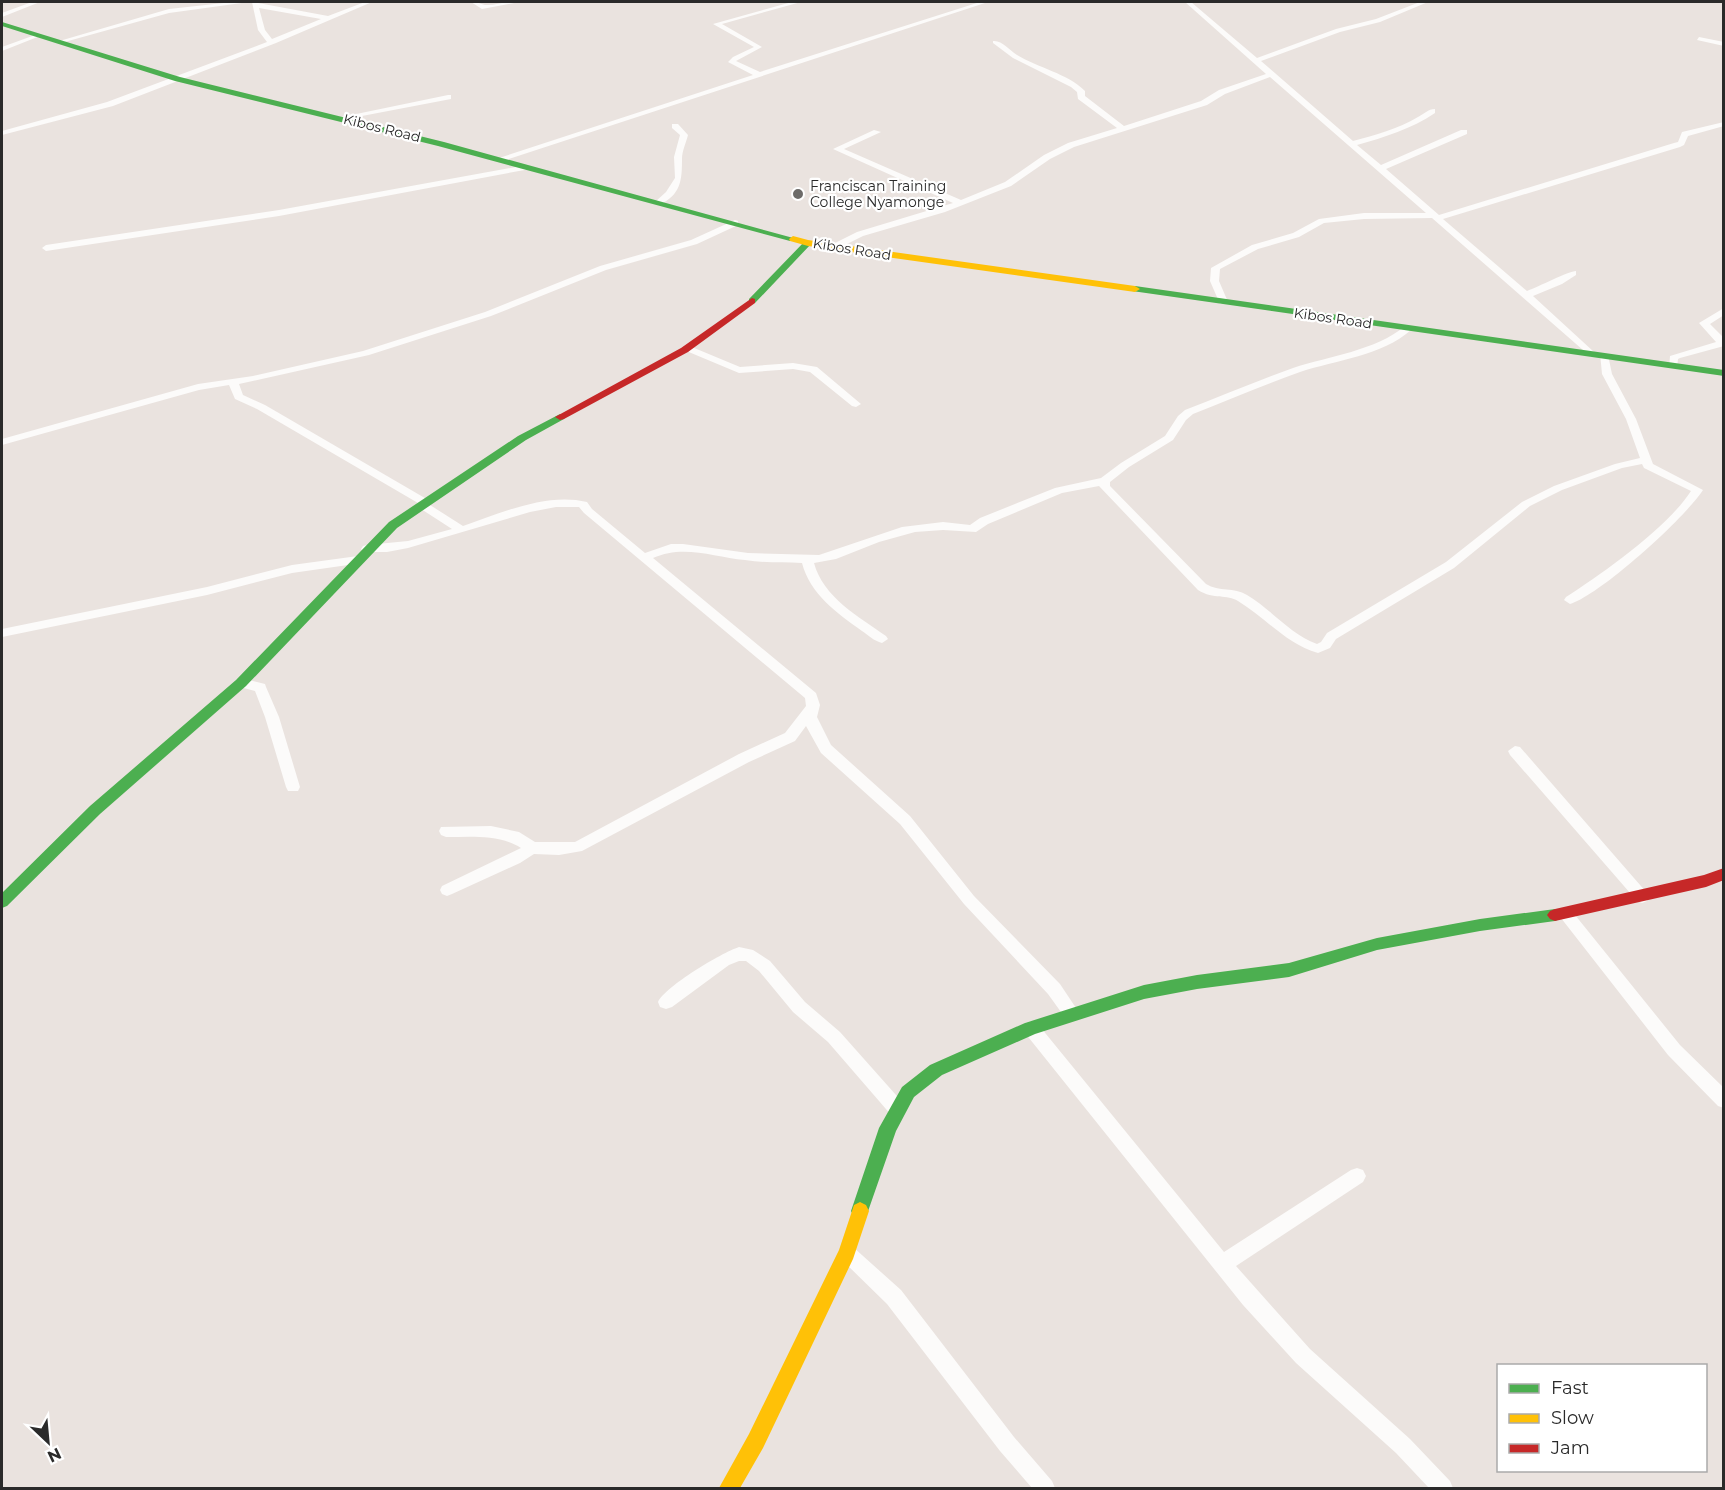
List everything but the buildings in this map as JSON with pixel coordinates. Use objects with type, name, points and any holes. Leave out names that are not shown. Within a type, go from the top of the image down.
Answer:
[{"type":"main road","name":"Kibos Road","points":[[2,24],[178,79],[500,159],[808,243],[1724,373]]},
{"type":"main road","points":[[2,902],[111,796],[241,683],[393,525],[522,438],[687,348],[742,311],[808,243]]},
{"type":"main road","points":[[729,1488],[756,1441],[847,1253],[877,1157],[898,1110],[908,1092],[936,1070],[1031,1028],[1165,988],[1246,974],[1289,970],[1377,944],[1480,925],[1566,914],[1642,897],[1724,874]]},
{"type":"street","points":[[2,15],[37,2]]},
{"type":"street","points":[[59,42],[169,11],[246,2]]},
{"type":"street","points":[[2,133],[82,113],[178,79],[369,2]]},
{"type":"street","points":[[474,2],[482,7],[510,3]]},
{"type":"street","points":[[760,75],[732,62],[735,57],[759,46],[716,24],[798,2]]},
{"type":"street","points":[[500,159],[986,2]]},
{"type":"street","points":[[1188,2],[1258,60],[1435,217],[1597,354],[1631,419],[1645,460],[1655,471],[1694,487],[1697,493],[1648,541],[1593,586],[1570,600]]},
{"type":"street","points":[[1258,60],[1342,29],[1378,21],[1425,2]]},
{"type":"street","points":[[274,42],[267,40],[258,23],[255,3],[327,18]]},
{"type":"street","points":[[2,49],[37,36]]},
{"type":"street","points":[[1699,39],[1724,44]]},
{"type":"street","points":[[995,42],[1015,57],[1062,78],[1079,89],[1081,97],[1087,103],[1124,129]]},
{"type":"street","points":[[834,247],[860,234],[942,210],[1008,184],[1057,151],[1204,104],[1222,92],[1272,74]]},
{"type":"street","points":[[341,118],[448,97]]},
{"type":"street","points":[[1351,144],[1394,132],[1418,122],[1432,111]]},
{"type":"street","points":[[1223,302],[1213,275],[1216,268],[1255,247],[1287,238],[1322,221],[1364,216],[1435,217],[1677,145],[1681,143],[1685,134],[1724,124]]},
{"type":"street","points":[[659,202],[669,194],[679,178],[677,162],[684,135],[675,126]]},
{"type":"street","points":[[877,132],[837,149],[959,202]]},
{"type":"street","points":[[1380,169],[1464,132]]},
{"type":"street","points":[[46,248],[279,213],[527,167]]},
{"type":"street","points":[[2,442],[176,392],[366,353],[488,314],[603,268],[694,242],[735,223]]},
{"type":"street","points":[[1526,295],[1559,282],[1573,273]]},
{"type":"street","points":[[1673,366],[1673,358],[1677,356],[1723,343],[1704,323],[1724,311]]},
{"type":"street","points":[[646,557],[669,547],[696,548],[748,557],[807,558],[841,554],[914,526],[972,529],[984,521],[1059,490],[1106,481],[1125,465],[1169,438],[1182,418],[1189,412],[1297,370],[1379,345],[1400,335],[1408,328]]},
{"type":"street","points":[[687,348],[739,370],[776,366],[813,369],[856,404]]},
{"type":"street","points":[[233,382],[239,397],[261,407],[424,504],[460,529]]},
{"type":"street","points":[[1106,481],[1104,487],[1213,595],[1238,596],[1290,634],[1318,649],[1326,645],[1331,636],[1450,565],[1526,504],[1566,485],[1619,465],[1645,460]]},
{"type":"street","points":[[2,633],[392,549],[512,512],[575,503],[583,504],[588,511],[646,557],[674,585],[796,682],[813,701],[810,717],[826,749],[905,820],[969,900],[1026,958],[1072,1014]]},
{"type":"street","points":[[807,558],[812,576],[834,603],[882,639]]},
{"type":"street","points":[[241,683],[260,687],[272,717],[293,787]]},
{"type":"street","points":[[446,831],[491,832],[514,836],[532,848],[577,847],[744,758],[790,737],[811,710]]},
{"type":"street","points":[[1515,750],[1559,806],[1642,897]]},
{"type":"street","points":[[447,890],[515,859],[532,848]]},
{"type":"street","points":[[1566,914],[1674,1050],[1724,1100]]},
{"type":"street","points":[[666,1002],[731,956],[745,954],[756,959],[777,978],[800,1008],[833,1036],[858,1068],[898,1110]]},
{"type":"street","points":[[1031,1028],[1222,1264],[1303,1356],[1403,1446],[1443,1488]]},
{"type":"street","points":[[1222,1264],[1357,1176]]},
{"type":"street","points":[[847,1253],[894,1297],[1007,1444],[1046,1488]]},
{"type":"traffic: fast","points":[[2,24],[178,79],[441,144],[793,239]]},
{"type":"traffic: fast","points":[[752,301],[808,243]]},
{"type":"traffic: fast","points":[[1135,289],[1724,373]]},
{"type":"traffic: fast","points":[[2,902],[95,810],[241,683],[393,525],[522,438],[560,417]]},
{"type":"traffic: fast","points":[[860,1211],[888,1128],[908,1092],[936,1070],[1031,1028],[1144,992],[1197,982],[1289,970],[1377,944],[1480,925],[1555,915]]},
{"type":"traffic: slow","points":[[793,239],[1135,289]]},
{"type":"traffic: slow","points":[[729,1488],[756,1441],[847,1253],[860,1211]]},
{"type":"traffic: jam","points":[[560,417],[684,350],[708,335],[752,301]]},
{"type":"traffic: jam","points":[[1555,915],[1706,881],[1724,874]]},
{"type":"place","name":"Franciscan Training College Nyamonge","points":[[798,194]]}]
